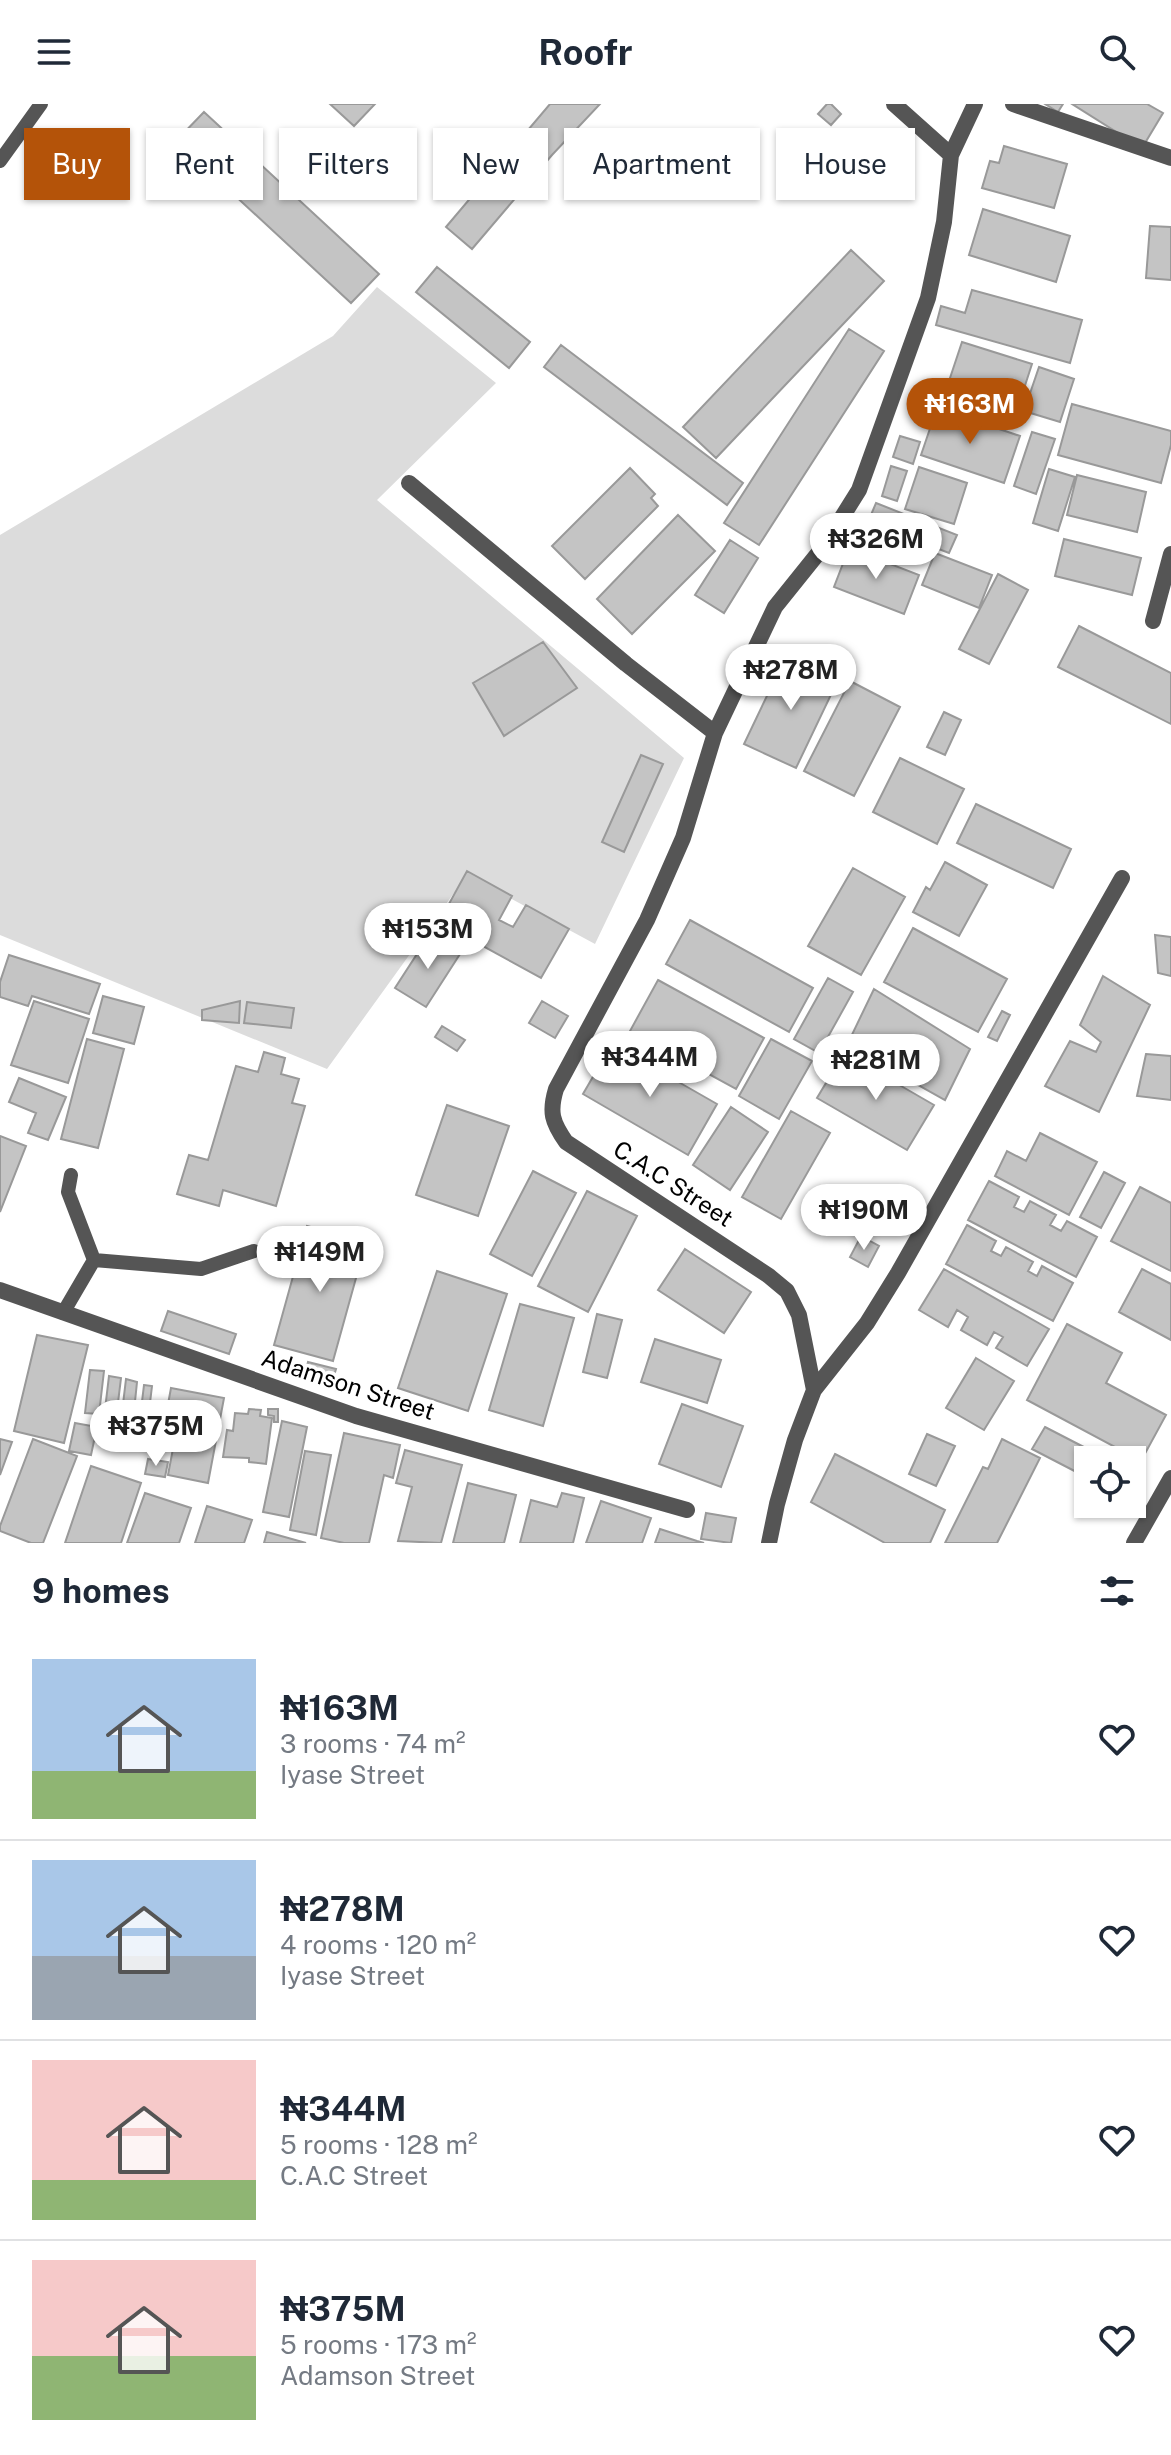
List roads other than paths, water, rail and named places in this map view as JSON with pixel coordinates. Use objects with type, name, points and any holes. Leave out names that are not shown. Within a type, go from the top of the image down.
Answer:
[{"type":"street","points":[[894,104],[951,155]]},
{"type":"street","name":"C.A.C Street","points":[[814,1390],[799,1315],[787,1291],[566,1142],[554,1124],[552,1103],[556,1089],[647,920],[677,852],[715,733],[775,607],[824,546],[859,490],[928,298],[944,222],[951,155],[975,104]]},
{"type":"street","points":[[1013,104],[1171,158]]},
{"type":"street","points":[[409,483],[626,664],[715,733]]},
{"type":"street","points":[[1153,621],[1171,554]]},
{"type":"street","points":[[769,1543],[795,1440],[814,1390],[867,1323],[898,1273],[1122,878]]},
{"type":"street","name":"Adamson Street","points":[[0,1290],[356,1416],[687,1510]]},
{"type":"street","points":[[1134,1543],[1171,1478]]},
{"type":"lane","points":[[0,161],[41,104]]},
{"type":"lane","points":[[71,1175],[68,1192],[94,1260]]},
{"type":"lane","points":[[94,1260],[201,1269],[254,1251]]},
{"type":"lane","points":[[63,1313],[94,1260]]}]
